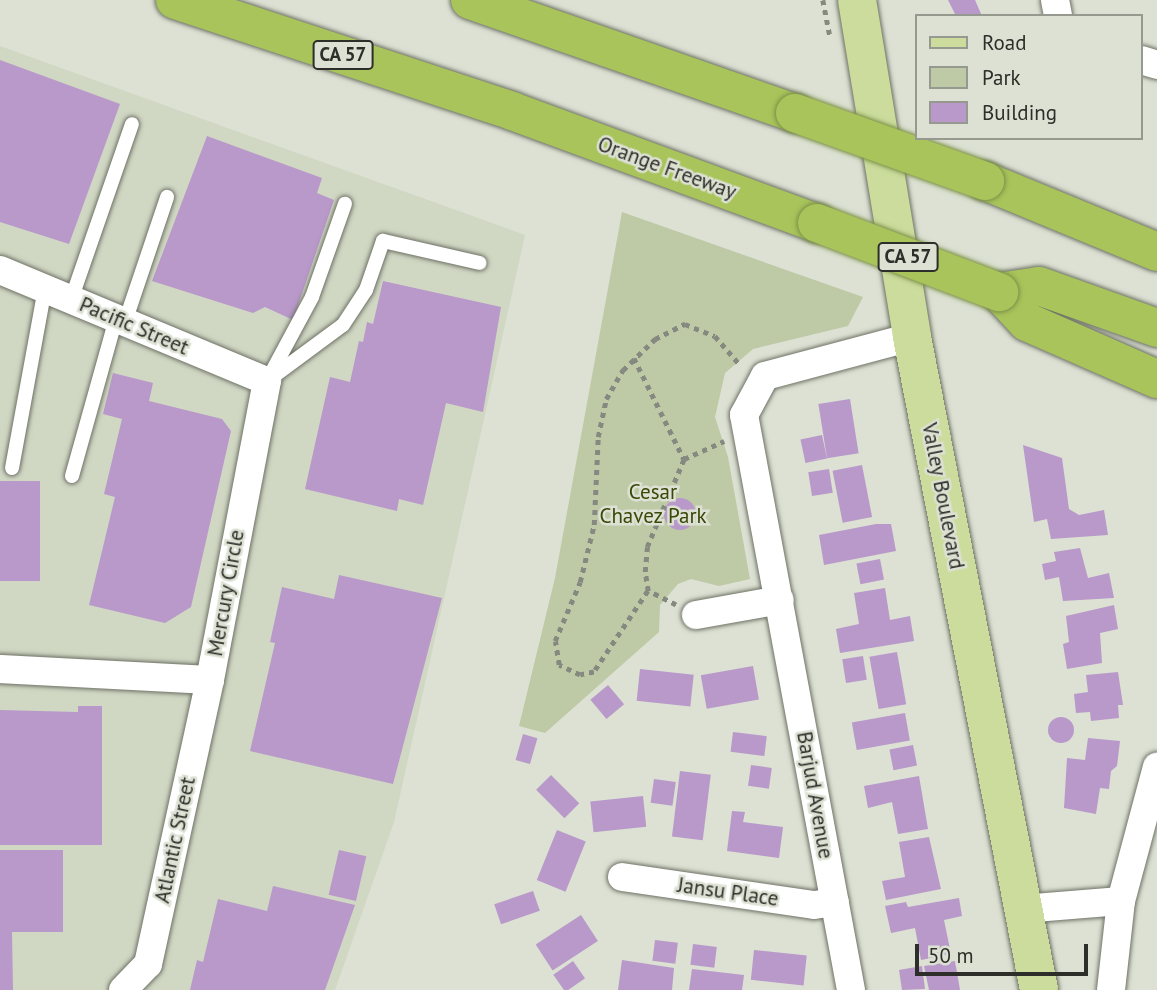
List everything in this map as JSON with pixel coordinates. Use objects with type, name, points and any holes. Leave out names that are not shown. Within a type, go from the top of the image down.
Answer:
[{"type":"highway","name":"Orange Freeway","points":[[175,0],[512,111],[999,292],[1039,286],[1157,328]]},
{"type":"highway","points":[[470,0],[985,181],[1150,248]]},
{"type":"highway","points":[[999,292],[1027,322],[1157,379]]},
{"type":"main road","name":"Valley Boulevard","points":[[857,0],[912,337],[1039,990]]},
{"type":"street","name":"Pacific Street","points":[[0,270],[267,381]]},
{"type":"street","name":"Barjud Avenue","points":[[852,990],[744,415],[765,376],[912,337]]},
{"type":"street","name":"Mercury Circle","points":[[0,669],[210,680],[267,381]]},
{"type":"street","points":[[696,615],[780,600]]},
{"type":"street","name":"Atlantic Street","points":[[123,990],[148,964],[210,680]]},
{"type":"street","points":[[1111,990],[1121,901],[1157,767]]},
{"type":"street","name":"Jansu Place","points":[[621,877],[814,905],[835,902]]},
{"type":"street","points":[[1022,909],[1121,901]]},
{"type":"lane","points":[[71,300],[132,124]]},
{"type":"lane","points":[[72,476],[121,320],[167,197]]},
{"type":"lane","points":[[267,381],[312,297],[345,204]]},
{"type":"lane","points":[[267,381],[343,324],[366,290],[383,241],[480,263]]},
{"type":"lane","points":[[12,468],[45,289]]},
{"type":"path","points":[[725,440],[684,459],[647,547],[648,591],[594,672],[580,675],[559,665],[555,641],[580,582],[594,525],[598,437],[606,399],[634,358],[655,339],[685,324],[715,336],[740,365]]},
{"type":"path","points":[[634,358],[684,459]]},
{"type":"path","points":[[648,591],[696,615]]},
{"type":"shaded area","points":[[0,46],[525,235],[394,822],[335,990],[0,990]]},
{"type":"green space","name":"Cesar Chavez Park","points":[[622,212],[863,297],[848,326],[753,349],[725,373],[715,417],[728,457],[750,579],[719,586],[691,579],[678,584],[660,605],[659,632],[545,733],[519,726],[555,578]]},
{"type":"building","points":[[948,0],[975,0],[981,14],[955,14]]},
{"type":"building","points":[[0,60],[120,104],[69,244],[0,222]]},
{"type":"building","points":[[207,136],[322,178],[317,193],[334,200],[293,320],[265,307],[253,313],[152,281]]},
{"type":"building","points":[[383,281],[501,307],[483,412],[446,403],[423,505],[399,499],[397,511],[305,489],[330,377],[350,382],[359,341],[363,342],[367,322],[373,324]]},
{"type":"building","points":[[113,373],[153,383],[149,401],[222,419],[231,431],[191,607],[165,623],[89,605],[115,497],[104,494],[122,419],[103,414]]},
{"type":"building","points":[[850,399],[859,453],[827,458],[818,404]]},
{"type":"building","points":[[822,435],[827,458],[805,463],[800,440]]},
{"type":"building","points":[[1023,445],[1062,458],[1069,509],[1079,515],[1104,510],[1108,535],[1051,539],[1047,519],[1034,522]]},
{"type":"building","points":[[862,465],[872,517],[843,523],[833,471]]},
{"type":"building","points":[[829,469],[833,493],[812,496],[808,472]]},
{"type":"building","points":[[0,481],[40,481],[40,581],[0,581]]},
{"type":"building","points":[[680,498],[691,503],[696,514],[691,525],[680,530],[669,525],[664,514],[669,503]]},
{"type":"building","points":[[876,524],[891,524],[896,551],[824,565],[819,535]]},
{"type":"building","points":[[1080,548],[1088,578],[1109,573],[1114,598],[1063,601],[1059,577],[1045,580],[1042,564],[1056,561],[1054,552]]},
{"type":"building","points":[[880,559],[884,580],[860,584],[856,564]]},
{"type":"building","points":[[339,575],[442,598],[393,784],[250,751],[275,643],[270,642],[282,587],[334,599]]},
{"type":"building","points":[[885,588],[890,620],[910,616],[914,641],[840,653],[836,629],[859,624],[854,593]]},
{"type":"building","points":[[1114,605],[1118,629],[1100,633],[1102,663],[1067,669],[1063,644],[1069,642],[1066,616]]},
{"type":"building","points":[[897,652],[906,704],[879,709],[869,657]]},
{"type":"building","points":[[863,656],[867,680],[846,683],[842,659]]},
{"type":"building","points":[[753,666],[759,699],[707,709],[701,675]]},
{"type":"building","points":[[640,669],[694,675],[690,706],[637,701]]},
{"type":"building","points":[[1118,672],[1123,705],[1118,705],[1119,718],[1091,721],[1090,712],[1076,713],[1074,694],[1088,692],[1086,675]]},
{"type":"building","points":[[608,685],[624,704],[606,719],[590,700]]},
{"type":"building","points":[[78,706],[102,706],[102,845],[0,845],[0,710],[78,712]]},
{"type":"building","points":[[905,713],[910,741],[857,750],[852,722]]},
{"type":"building","points":[[1061,717],[1070,721],[1074,730],[1070,739],[1061,743],[1052,739],[1048,730],[1052,721]]},
{"type":"building","points":[[733,732],[767,736],[764,756],[731,752]]},
{"type":"building","points":[[523,734],[537,738],[530,764],[516,760]]},
{"type":"building","points":[[1088,738],[1120,741],[1117,766],[1111,771],[1109,789],[1100,788],[1096,814],[1064,808],[1067,758],[1085,760]]},
{"type":"building","points":[[913,745],[917,766],[893,770],[889,750]]},
{"type":"building","points":[[751,765],[772,768],[769,789],[748,786]]},
{"type":"building","points":[[680,771],[711,775],[703,840],[672,837]]},
{"type":"building","points":[[551,775],[579,803],[564,818],[536,790]]},
{"type":"building","points":[[919,776],[928,829],[898,834],[892,802],[868,808],[864,786]]},
{"type":"building","points":[[654,779],[676,782],[672,806],[651,803]]},
{"type":"building","points":[[643,796],[646,827],[594,832],[590,802]]},
{"type":"building","points":[[732,811],[745,812],[743,822],[783,827],[779,858],[727,851]]},
{"type":"building","points":[[557,830],[586,842],[566,892],[537,880]]},
{"type":"building","points":[[929,837],[941,889],[886,900],[882,881],[905,877],[899,842]]},
{"type":"building","points":[[0,850],[63,850],[63,932],[12,932],[13,990],[0,990]]},
{"type":"building","points":[[339,850],[366,856],[356,901],[329,895]]},
{"type":"building","points":[[273,886],[355,905],[325,990],[190,990],[197,960],[203,962],[218,899],[267,911]]},
{"type":"building","points":[[533,891],[540,911],[501,924],[494,904]]},
{"type":"building","points":[[959,898],[962,916],[944,920],[951,954],[921,960],[915,928],[891,933],[885,906],[906,902],[908,907]]},
{"type":"building","points":[[581,915],[598,941],[553,970],[536,944]]},
{"type":"building","points":[[655,940],[678,943],[675,964],[652,961]]},
{"type":"building","points":[[693,944],[717,947],[714,968],[690,965]]},
{"type":"building","points":[[754,950],[807,956],[804,985],[751,980]]},
{"type":"building","points":[[622,960],[674,968],[672,990],[618,990]]},
{"type":"building","points":[[573,961],[585,978],[564,990],[553,975]]},
{"type":"building","points":[[955,961],[960,990],[929,990],[924,966]]},
{"type":"building","points":[[922,966],[925,989],[902,990],[899,970]]},
{"type":"building","points":[[692,969],[744,975],[742,990],[689,990]]}]
